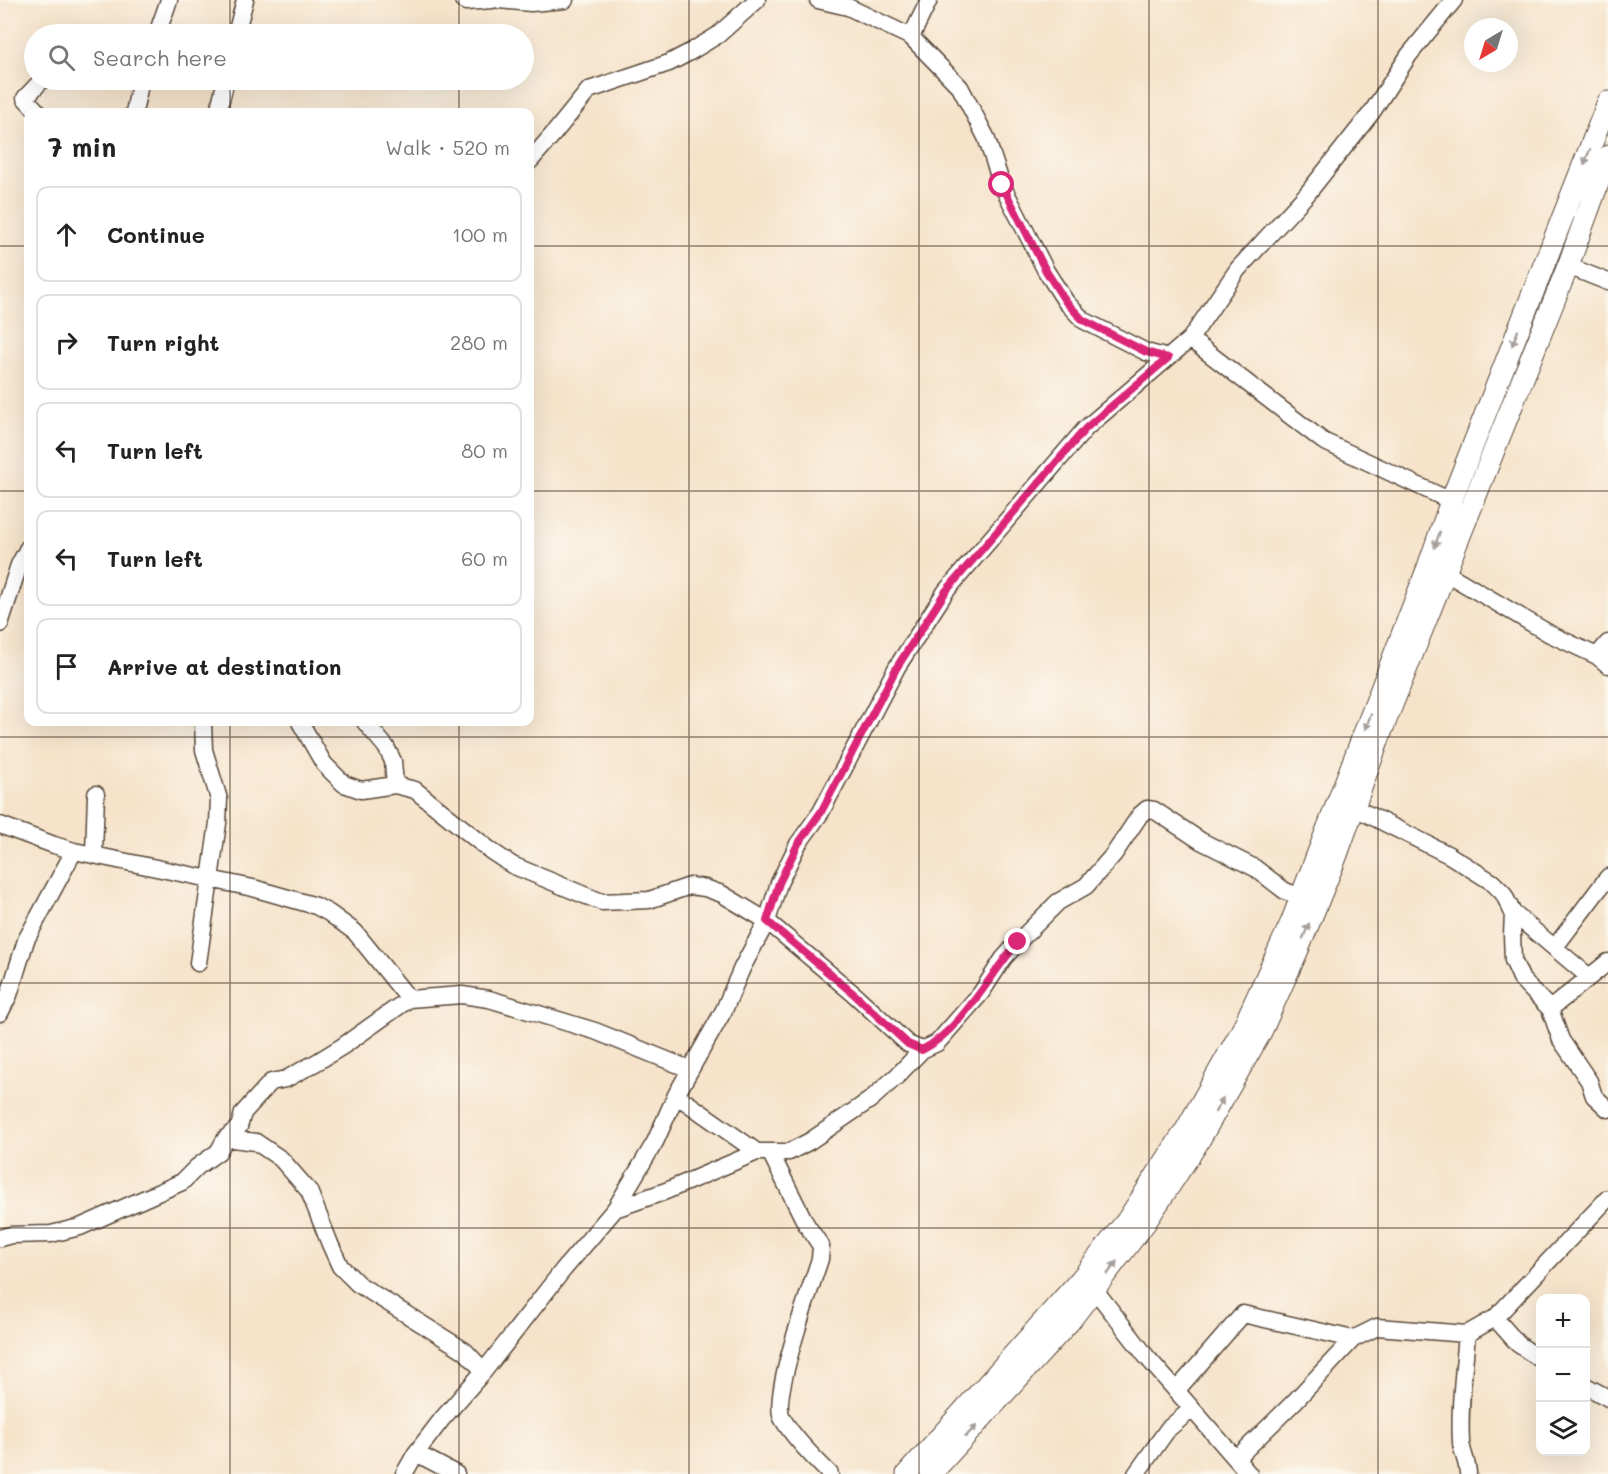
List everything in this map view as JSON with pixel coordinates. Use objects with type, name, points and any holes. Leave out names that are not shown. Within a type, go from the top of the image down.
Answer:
[{"type":"street","points":[[161,24],[169,0]]},
{"type":"street","points":[[239,24],[245,0]]},
{"type":"street","points":[[463,0],[466,2],[492,0]]},
{"type":"street","points":[[499,0],[531,3],[565,0]]},
{"type":"street","points":[[534,156],[589,90],[679,58],[718,35],[757,0]]},
{"type":"street","points":[[818,0],[848,7],[912,37],[960,87],[986,137],[1002,185],[1046,271],[1066,302],[1083,320],[1146,352],[1168,358]]},
{"type":"street","points":[[912,37],[929,0]]},
{"type":"street","points":[[404,1474],[416,1452],[615,1209],[655,1142],[689,1069],[724,1010],[742,968],[767,921],[779,883],[798,844],[821,812],[897,667],[946,591],[1086,428],[1190,339],[1238,269],[1321,176],[1372,112],[1409,55],[1454,0]]},
{"type":"street","points":[[33,90],[25,98],[34,108]]},
{"type":"street","points":[[135,108],[139,90]]},
{"type":"street","points":[[219,108],[224,90]]},
{"type":"street","points":[[907,1474],[1081,1279],[1128,1219],[1187,1128],[1241,1032],[1301,897],[1428,567],[1450,501],[1608,102]]},
{"type":"street","points":[[938,1472],[1069,1322],[1145,1223],[1197,1144],[1261,1032],[1297,952],[1355,808],[1382,730],[1568,266],[1608,156]]},
{"type":"street","points":[[1568,266],[1608,282]]},
{"type":"street","points":[[1190,339],[1323,441],[1450,501]]},
{"type":"street","points":[[0,624],[24,556]]},
{"type":"street","points":[[1446,573],[1550,634],[1602,661],[1608,643]]},
{"type":"street","points":[[198,963],[219,823],[219,799],[204,750],[203,726]]},
{"type":"street","points":[[302,726],[324,764],[344,784],[361,790],[395,785],[415,790],[512,865],[602,902],[649,900],[690,886],[722,894],[767,921],[855,995],[908,1044],[922,1050]]},
{"type":"street","points":[[368,726],[386,747],[393,761],[395,785]]},
{"type":"street","points":[[94,854],[96,794]]},
{"type":"street","points":[[1355,808],[1423,841],[1472,868],[1492,882],[1503,893],[1514,913],[1588,976]]},
{"type":"street","points":[[615,1209],[764,1152],[789,1152],[810,1141],[870,1100],[922,1050],[937,1042],[981,993],[1003,959],[1036,923],[1058,902],[1086,886],[1147,809],[1154,810],[1201,841],[1255,868],[1285,891],[1301,897]]},
{"type":"street","points":[[0,825],[74,851],[253,888],[305,903],[329,913],[355,932],[409,999]]},
{"type":"street","points":[[0,1013],[9,995],[26,940],[74,851]]},
{"type":"street","points":[[1555,946],[1608,877]]},
{"type":"street","points":[[1514,913],[1513,960],[1522,980],[1550,1009],[1561,1040],[1589,1082],[1594,1096],[1608,1108]]},
{"type":"street","points":[[1550,1009],[1608,962]]},
{"type":"street","points":[[0,1238],[11,1235],[51,1234],[80,1227],[183,1182],[197,1167],[218,1152],[226,1138],[239,1127],[243,1113],[271,1082],[286,1079],[317,1062],[409,999],[462,995],[489,999],[595,1031],[689,1069]]},
{"type":"street","points":[[676,1095],[764,1152],[821,1246],[820,1259],[784,1376],[780,1399],[781,1416],[806,1449],[830,1474]]},
{"type":"street","points":[[226,1138],[256,1142],[281,1159],[309,1191],[340,1266],[358,1284],[465,1351],[484,1371]]},
{"type":"street","points":[[1236,1459],[1353,1339],[1377,1327],[1467,1334],[1495,1318],[1608,1198]]},
{"type":"street","points":[[1095,1290],[1146,1356],[1249,1474]]},
{"type":"street","points":[[1176,1391],[1243,1314],[1353,1339]]},
{"type":"street","points":[[1495,1318],[1518,1344],[1536,1356]]},
{"type":"street","points":[[1467,1334],[1461,1387],[1461,1445],[1468,1463],[1468,1474]]},
{"type":"street","points":[[1590,1388],[1608,1398]]},
{"type":"street","points":[[1136,1474],[1168,1430],[1192,1409]]},
{"type":"street","points":[[416,1452],[456,1474]]},
{"type":"route","points":[[1002,185],[1046,271],[1066,302],[1083,320],[1146,352],[1168,358],[1086,428],[946,591],[897,667],[821,812],[798,844],[779,883],[767,921],[855,995],[908,1044],[922,1050],[937,1042],[981,993],[1003,959],[1018,942]]}]
